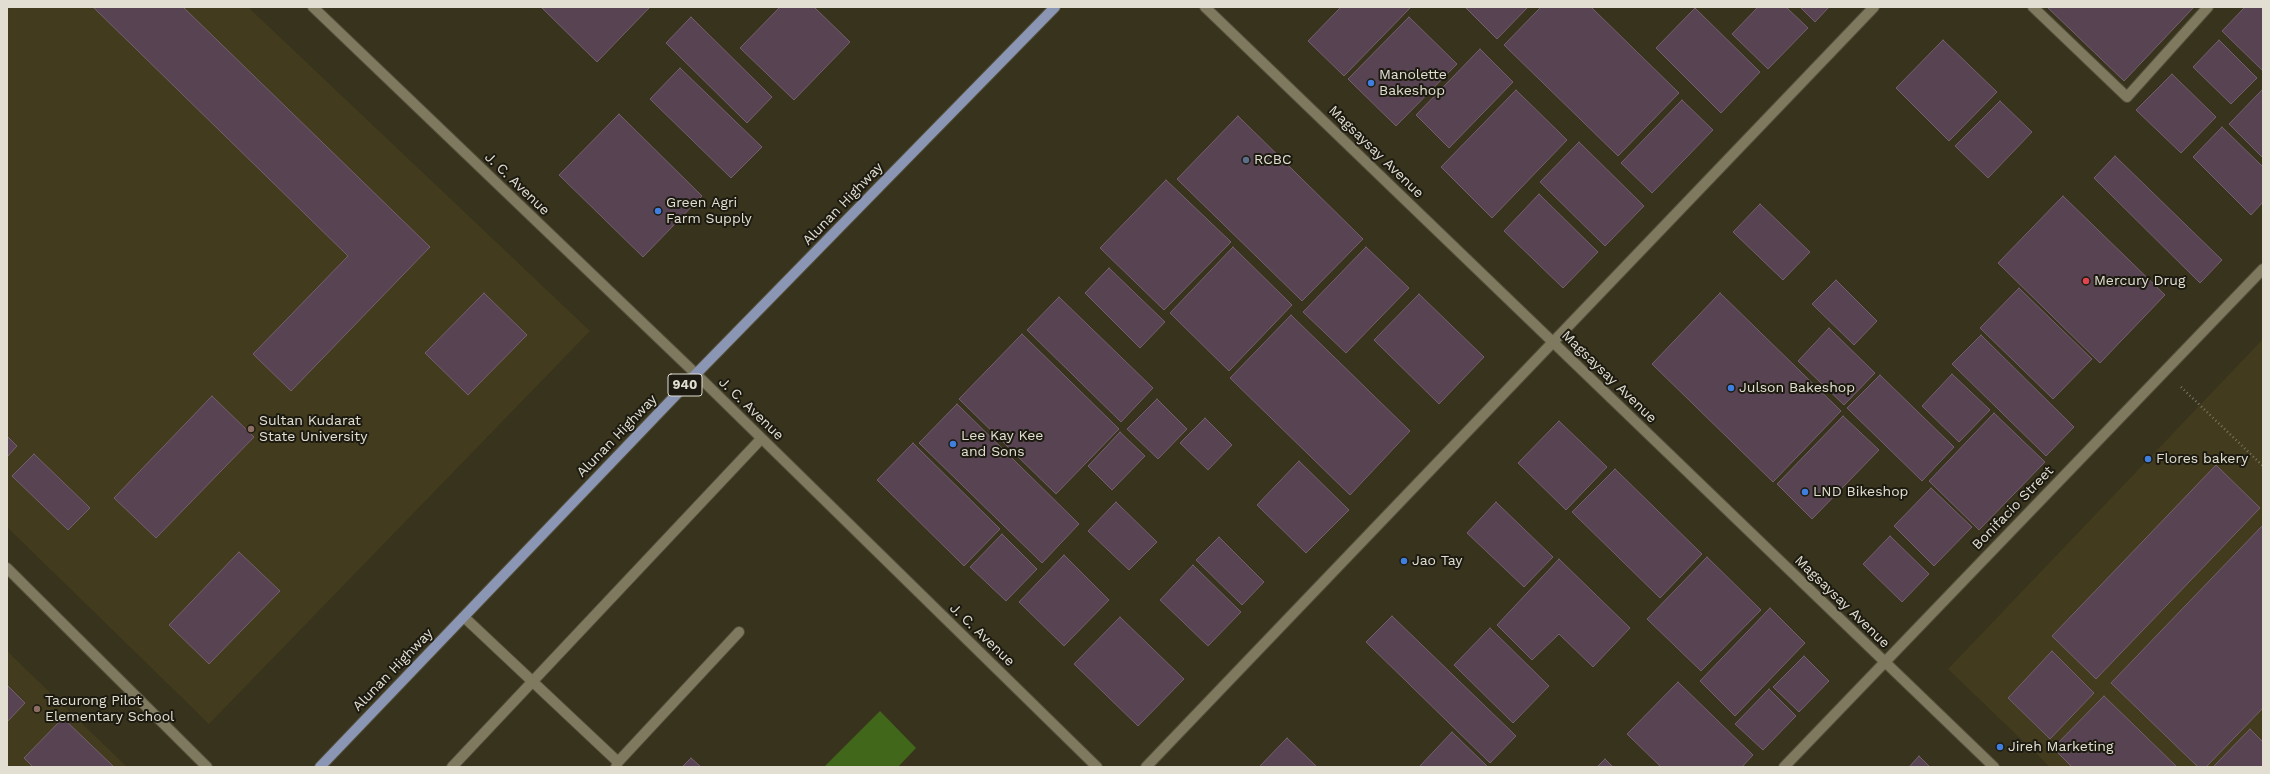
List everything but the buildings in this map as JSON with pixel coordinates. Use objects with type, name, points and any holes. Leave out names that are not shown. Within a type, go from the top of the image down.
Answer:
[{"type":"main road","name":"Alunan Highway","points":[[320,767],[696,374],[1055,7]]},
{"type":"street","name":"J. C. Avenue","points":[[313,7],[696,374],[1097,767]]},
{"type":"street","name":"Magsaysay Avenue","points":[[1205,7],[1994,767]]},
{"type":"street","points":[[1146,767],[1874,7]]},
{"type":"street","points":[[2034,7],[2127,97],[2208,7]]},
{"type":"street","name":"Bonifacio Street","points":[[1784,767],[2263,269]]},
{"type":"street","points":[[452,767],[761,439]]},
{"type":"street","points":[[7,568],[207,767]]},
{"type":"street","points":[[464,617],[617,765],[739,632]]},
{"type":"path","points":[[2165,371],[2263,466]]},
{"type":"shaded area","name":"Sultan Kudarat State University","points":[[7,7],[248,7],[590,331],[209,724],[7,527]]},
{"type":"shaded area","points":[[2263,339],[2263,767],[2050,767],[1948,669]]},
{"type":"shaded area","name":"Tacurong Pilot Elementary School","points":[[7,651],[127,767],[7,767]]},
{"type":"green space","points":[[880,711],[916,748],[898,767],[824,767]]},
{"type":"place","name":"Manolette Bakeshop","points":[[1371,83]]},
{"type":"place","name":"RCBC","points":[[1246,160]]},
{"type":"place","name":"Green Agri Farm Supply","points":[[658,211]]},
{"type":"place","name":"Mercury Drug","points":[[2086,281]]},
{"type":"place","name":"Julson Bakeshop","points":[[1731,388]]},
{"type":"place","name":"Sultan Kudarat State University","points":[[251,429]]},
{"type":"place","name":"Lee Kay Kee and Sons","points":[[953,444]]},
{"type":"place","name":"Flores bakery","points":[[2148,459]]},
{"type":"place","name":"LND Bikeshop","points":[[1805,492]]},
{"type":"place","name":"Jao Tay","points":[[1404,561]]},
{"type":"place","name":"Tacurong Pilot Elementary School","points":[[37,709]]},
{"type":"place","name":"Jireh Marketing","points":[[2000,747]]}]
